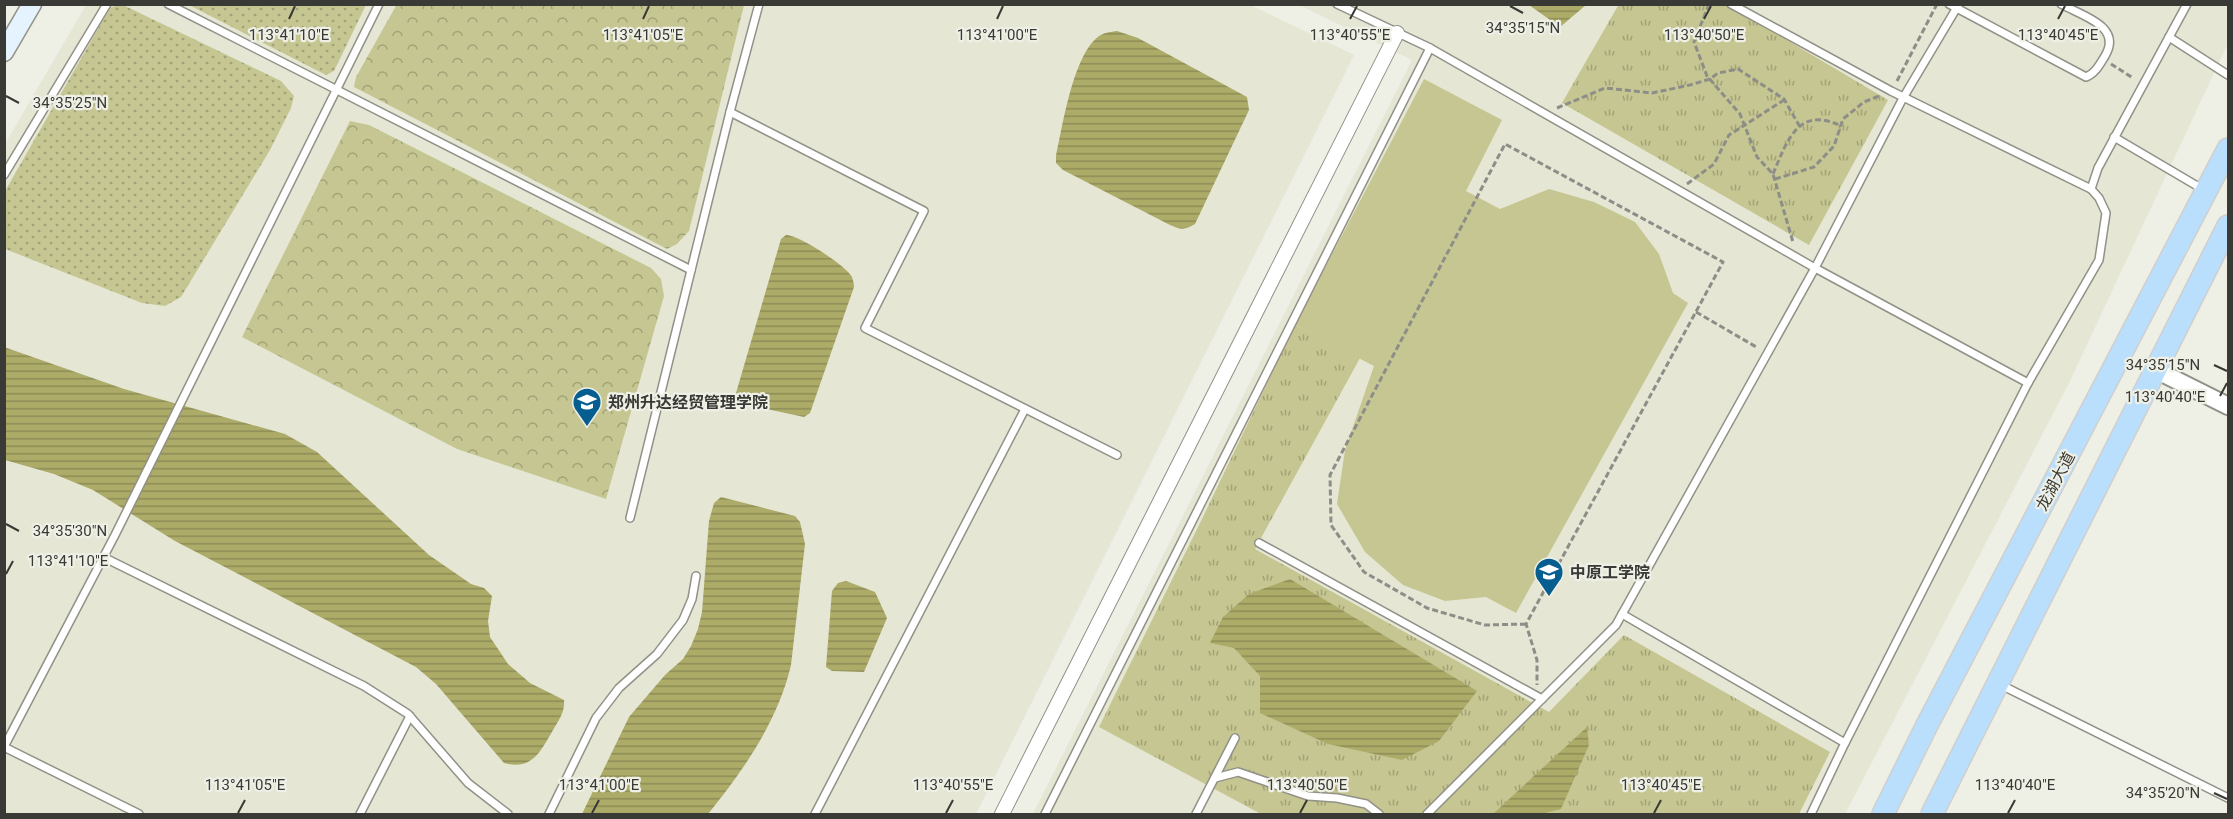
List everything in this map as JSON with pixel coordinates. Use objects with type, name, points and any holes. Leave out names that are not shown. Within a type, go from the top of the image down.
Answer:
[{"type":"highway","name":"龙湖大道","points":[[1883,814],[1927,725],[2229,149]]},
{"type":"highway","points":[[1932,814],[2229,226]]},
{"type":"main road","points":[[4,52],[32,4]]},
{"type":"street","points":[[1002,814],[1397,33]]},
{"type":"street","points":[[2156,370],[2229,406]]},
{"type":"lane","points":[[4,175],[107,4]]},
{"type":"lane","points":[[168,4],[691,270]]},
{"type":"lane","points":[[139,814],[4,747],[103,557],[379,4]]},
{"type":"lane","points":[[630,519],[730,112],[759,4]]},
{"type":"lane","points":[[1337,4],[1430,48],[1798,259],[2028,383]]},
{"type":"lane","points":[[1731,4],[1904,98],[2091,189],[2099,198],[2106,213],[2099,260],[2028,383],[1845,742],[1811,814]]},
{"type":"lane","points":[[1949,4],[2080,75],[2086,77],[2092,75],[2110,47],[2110,36],[2104,28],[2061,4]]},
{"type":"lane","points":[[2091,189],[2098,168],[2114,137],[2187,4]]},
{"type":"lane","points":[[1427,814],[1540,697],[1616,625],[1815,268],[1904,98],[1958,7]]},
{"type":"lane","points":[[2169,37],[2229,75]]},
{"type":"lane","points":[[1045,814],[1430,48]]},
{"type":"lane","points":[[730,112],[924,211],[865,328],[1117,455]]},
{"type":"lane","points":[[2114,137],[2207,192]]},
{"type":"lane","points":[[815,814],[1025,408]]},
{"type":"lane","points":[[1259,543],[1540,697]]},
{"type":"lane","points":[[103,557],[364,686],[410,716],[468,783],[508,814]]},
{"type":"lane","points":[[549,814],[596,718],[619,688],[657,654],[683,620],[692,599],[696,576]]},
{"type":"lane","points":[[1622,614],[1845,742]]},
{"type":"lane","points":[[1998,684],[2229,798]]},
{"type":"lane","points":[[360,814],[410,716]]},
{"type":"lane","points":[[1196,814],[1235,738]]},
{"type":"lane","points":[[1215,778],[1238,772],[1308,796],[1337,798],[1366,804],[1379,814]]},
{"type":"path","points":[[1709,4],[1694,42],[1710,79],[1740,114],[1757,156],[1773,174],[1798,259]]},
{"type":"path","points":[[1775,179],[1814,167],[1834,146],[1843,119],[1864,102],[1891,91],[1909,62],[1936,6],[1934,4]]},
{"type":"path","points":[[2103,60],[2142,84]]},
{"type":"path","points":[[1545,113],[1605,88],[1652,93],[1710,79],[1718,73],[1738,69],[1784,99],[1800,127]]},
{"type":"path","points":[[1678,190],[1714,164],[1729,135],[1784,99]]},
{"type":"path","points":[[1773,174],[1788,137],[1809,120],[1826,119],[1840,126]]},
{"type":"path","points":[[1526,624],[1485,625],[1427,608],[1364,572],[1331,525],[1330,475],[1505,144],[1722,262],[1526,624],[1537,660],[1540,697]]},
{"type":"path","points":[[1695,312],[1768,353]]},
{"type":"shaded area","name":"郑州升达经贸管理学院","points":[[1248,4],[1354,55],[976,814],[5,814],[5,144],[86,5]]},
{"type":"shaded area","name":"中原工学院","points":[[1299,5],[2228,5],[2228,43],[2070,381],[1845,814],[1033,814],[1412,60]]},
{"type":"shaded area","points":[[1529,5],[1586,5],[1560,27]]},
{"type":"shaded area","points":[[1117,31],[1138,38],[1247,97],[1249,110],[1195,224],[1183,229],[1170,225],[1063,170],[1056,163],[1070,92],[1082,58],[1099,36]]},
{"type":"shaded area","points":[[786,235],[811,245],[831,258],[848,272],[854,286],[810,413],[804,417],[744,404],[738,399],[736,393],[781,239]]},
{"type":"shaded area","points":[[4,347],[124,389],[285,434],[317,452],[429,555],[471,584],[484,588],[492,596],[488,621],[490,637],[508,664],[530,683],[564,700],[561,716],[540,752],[529,762],[514,765],[504,763],[436,684],[416,667],[175,541],[93,490],[54,474],[5,460]]},
{"type":"shaded area","points":[[721,497],[795,516],[800,522],[805,544],[791,665],[777,706],[746,763],[708,814],[582,814],[629,717],[665,675],[683,659],[691,646],[702,612],[709,521],[714,503]]},
{"type":"shaded area","points":[[1290,579],[1477,691],[1439,741],[1402,760],[1328,744],[1260,713],[1260,676],[1234,648],[1210,643],[1223,617],[1249,594]]},
{"type":"shaded area","points":[[846,581],[875,592],[887,618],[864,672],[832,671],[826,667],[832,591],[838,583]]},
{"type":"shaded area","points":[[1587,727],[1589,745],[1561,809],[1541,814],[1493,814]]},
{"type":"green space","points":[[366,4],[334,71],[326,75],[189,5]]},
{"type":"green space","points":[[397,4],[744,5],[689,231],[677,244],[667,249],[354,87],[356,77]]},
{"type":"green space","points":[[1619,4],[1728,5],[1888,100],[1809,245],[1562,103]]},
{"type":"green space","points":[[123,5],[281,81],[294,96],[291,108],[270,150],[181,297],[165,306],[142,303],[5,249],[5,191],[110,8]]},
{"type":"green space","points":[[1424,79],[1502,120],[1466,191],[1500,209],[1549,189],[1594,202],[1635,222],[1659,254],[1673,293],[1688,303],[1516,613],[1486,597],[1445,601],[1403,585],[1365,552],[1337,504],[1345,450],[1374,366],[1295,325]]},
{"type":"green space","points":[[350,121],[369,125],[651,268],[661,279],[664,296],[606,499],[457,449],[242,337]]},
{"type":"green space","points":[[1295,325],[1360,358],[1255,549],[1549,712],[1624,635],[1830,752],[1799,814],[1261,814],[1099,727]]},
{"type":"place","name":"郑州升达经贸管理学院","points":[[587,428]]},
{"type":"place","name":"中原工学院","points":[[1549,598]]}]
